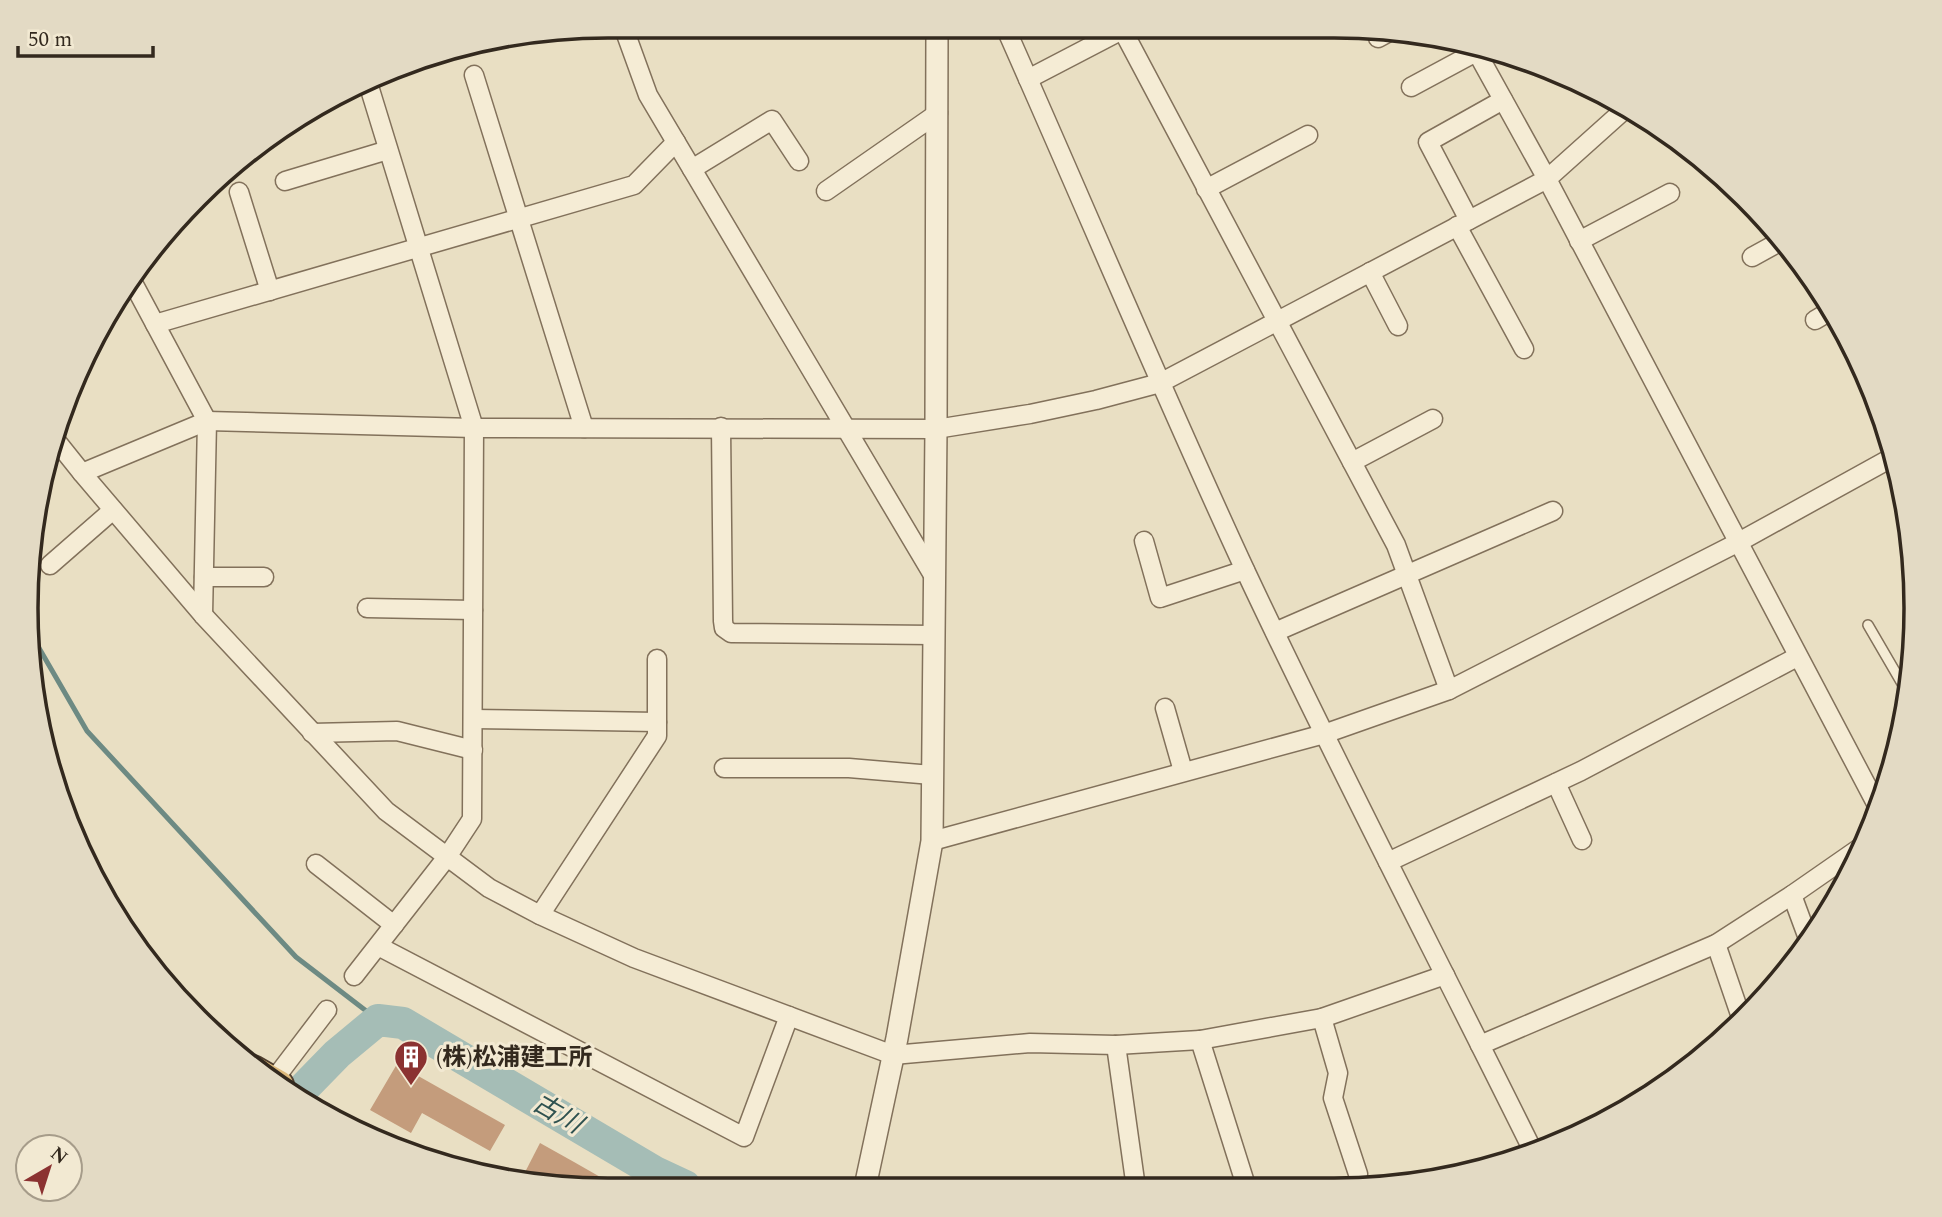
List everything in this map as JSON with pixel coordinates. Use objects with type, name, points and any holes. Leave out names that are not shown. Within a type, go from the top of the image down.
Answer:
[{"type":"street","points":[[627,38],[648,95],[933,575]]},
{"type":"street","points":[[867,1178],[893,1055],[932,841],[937,38]]},
{"type":"street","points":[[1010,38],[1160,383],[1245,570],[1529,1143]]},
{"type":"street","points":[[1028,79],[1107,38]]},
{"type":"street","points":[[1127,38],[1396,545],[1449,690]]},
{"type":"street","points":[[1411,87],[1468,55]]},
{"type":"street","points":[[1480,58],[1872,795]]},
{"type":"street","points":[[474,75],[584,428]]},
{"type":"street","points":[[354,976],[447,857],[472,819],[474,428],[370,91]]},
{"type":"street","points":[[1503,100],[1428,142],[1463,223],[1524,349]]},
{"type":"street","points":[[826,191],[938,113]]},
{"type":"street","points":[[82,474],[207,421],[474,428],[936,429],[1083,403],[1160,383],[1546,179],[1619,115]]},
{"type":"street","points":[[692,169],[772,120],[799,160]]},
{"type":"street","points":[[1206,189],[1308,135]]},
{"type":"street","points":[[155,324],[634,185],[676,142]]},
{"type":"street","points":[[285,181],[388,150]]},
{"type":"street","points":[[239,192],[270,291]]},
{"type":"street","points":[[1579,241],[1670,194]]},
{"type":"street","points":[[1752,257],[1773,246]]},
{"type":"street","points":[[1370,272],[1398,326]]},
{"type":"street","points":[[137,290],[207,421],[203,615]]},
{"type":"street","points":[[1815,320],[1822,316]]},
{"type":"street","points":[[1352,461],[1433,419]]},
{"type":"street","points":[[721,427],[724,628],[731,633],[933,635]]},
{"type":"street","points":[[62,448],[203,615],[386,811],[489,888],[540,915],[634,958],[893,1055],[1030,1043],[1116,1045],[1200,1040],[1322,1018],[1445,975]]},
{"type":"street","points":[[932,841],[1324,734],[1449,690],[1737,542],[1884,462]]},
{"type":"street","points":[[50,565],[113,510]]},
{"type":"street","points":[[1275,632],[1553,511]]},
{"type":"street","points":[[1144,541],[1160,598],[1245,570]]},
{"type":"street","points":[[204,577],[264,577]]},
{"type":"street","points":[[368,608],[473,610]]},
{"type":"street","points":[[1388,862],[1556,783],[1797,657]]},
{"type":"street","points":[[540,915],[657,736],[657,659]]},
{"type":"street","points":[[1165,708],[1183,771]]},
{"type":"street","points":[[473,719],[657,722]]},
{"type":"street","points":[[312,733],[397,731],[472,750]]},
{"type":"street","points":[[724,768],[849,768],[932,775]]},
{"type":"street","points":[[1556,783],[1582,840]]},
{"type":"street","points":[[1480,1045],[1716,944],[1847,857]]},
{"type":"street","points":[[316,864],[394,925]]},
{"type":"street","points":[[1793,895],[1805,928]]},
{"type":"street","points":[[1716,944],[1739,1010]]},
{"type":"street","points":[[378,946],[744,1137],[789,1016]]},
{"type":"street","points":[[279,1073],[327,1010]]},
{"type":"street","points":[[1322,1018],[1338,1073],[1333,1098],[1358,1174]]},
{"type":"street","points":[[1200,1040],[1244,1178]]},
{"type":"street","points":[[1116,1045],[1135,1178]]},
{"type":"lane","points":[[1868,625],[1899,679]]},
{"type":"building","name":"(株)松浦建工所","points":[[397,1064],[505,1125],[490,1151],[422,1113],[411,1133],[370,1110]]},
{"type":"building","points":[[540,1143],[602,1178],[571,1177],[525,1173]]},
{"type":"waterway","points":[[40,650],[87,731],[296,957],[378,1020]]},
{"type":"waterway","name":"古川","points":[[303,1089],[337,1054],[378,1020],[403,1023],[668,1178]]},
{"type":"place","name":"(株)松浦建工所","points":[[411,1087]]}]
